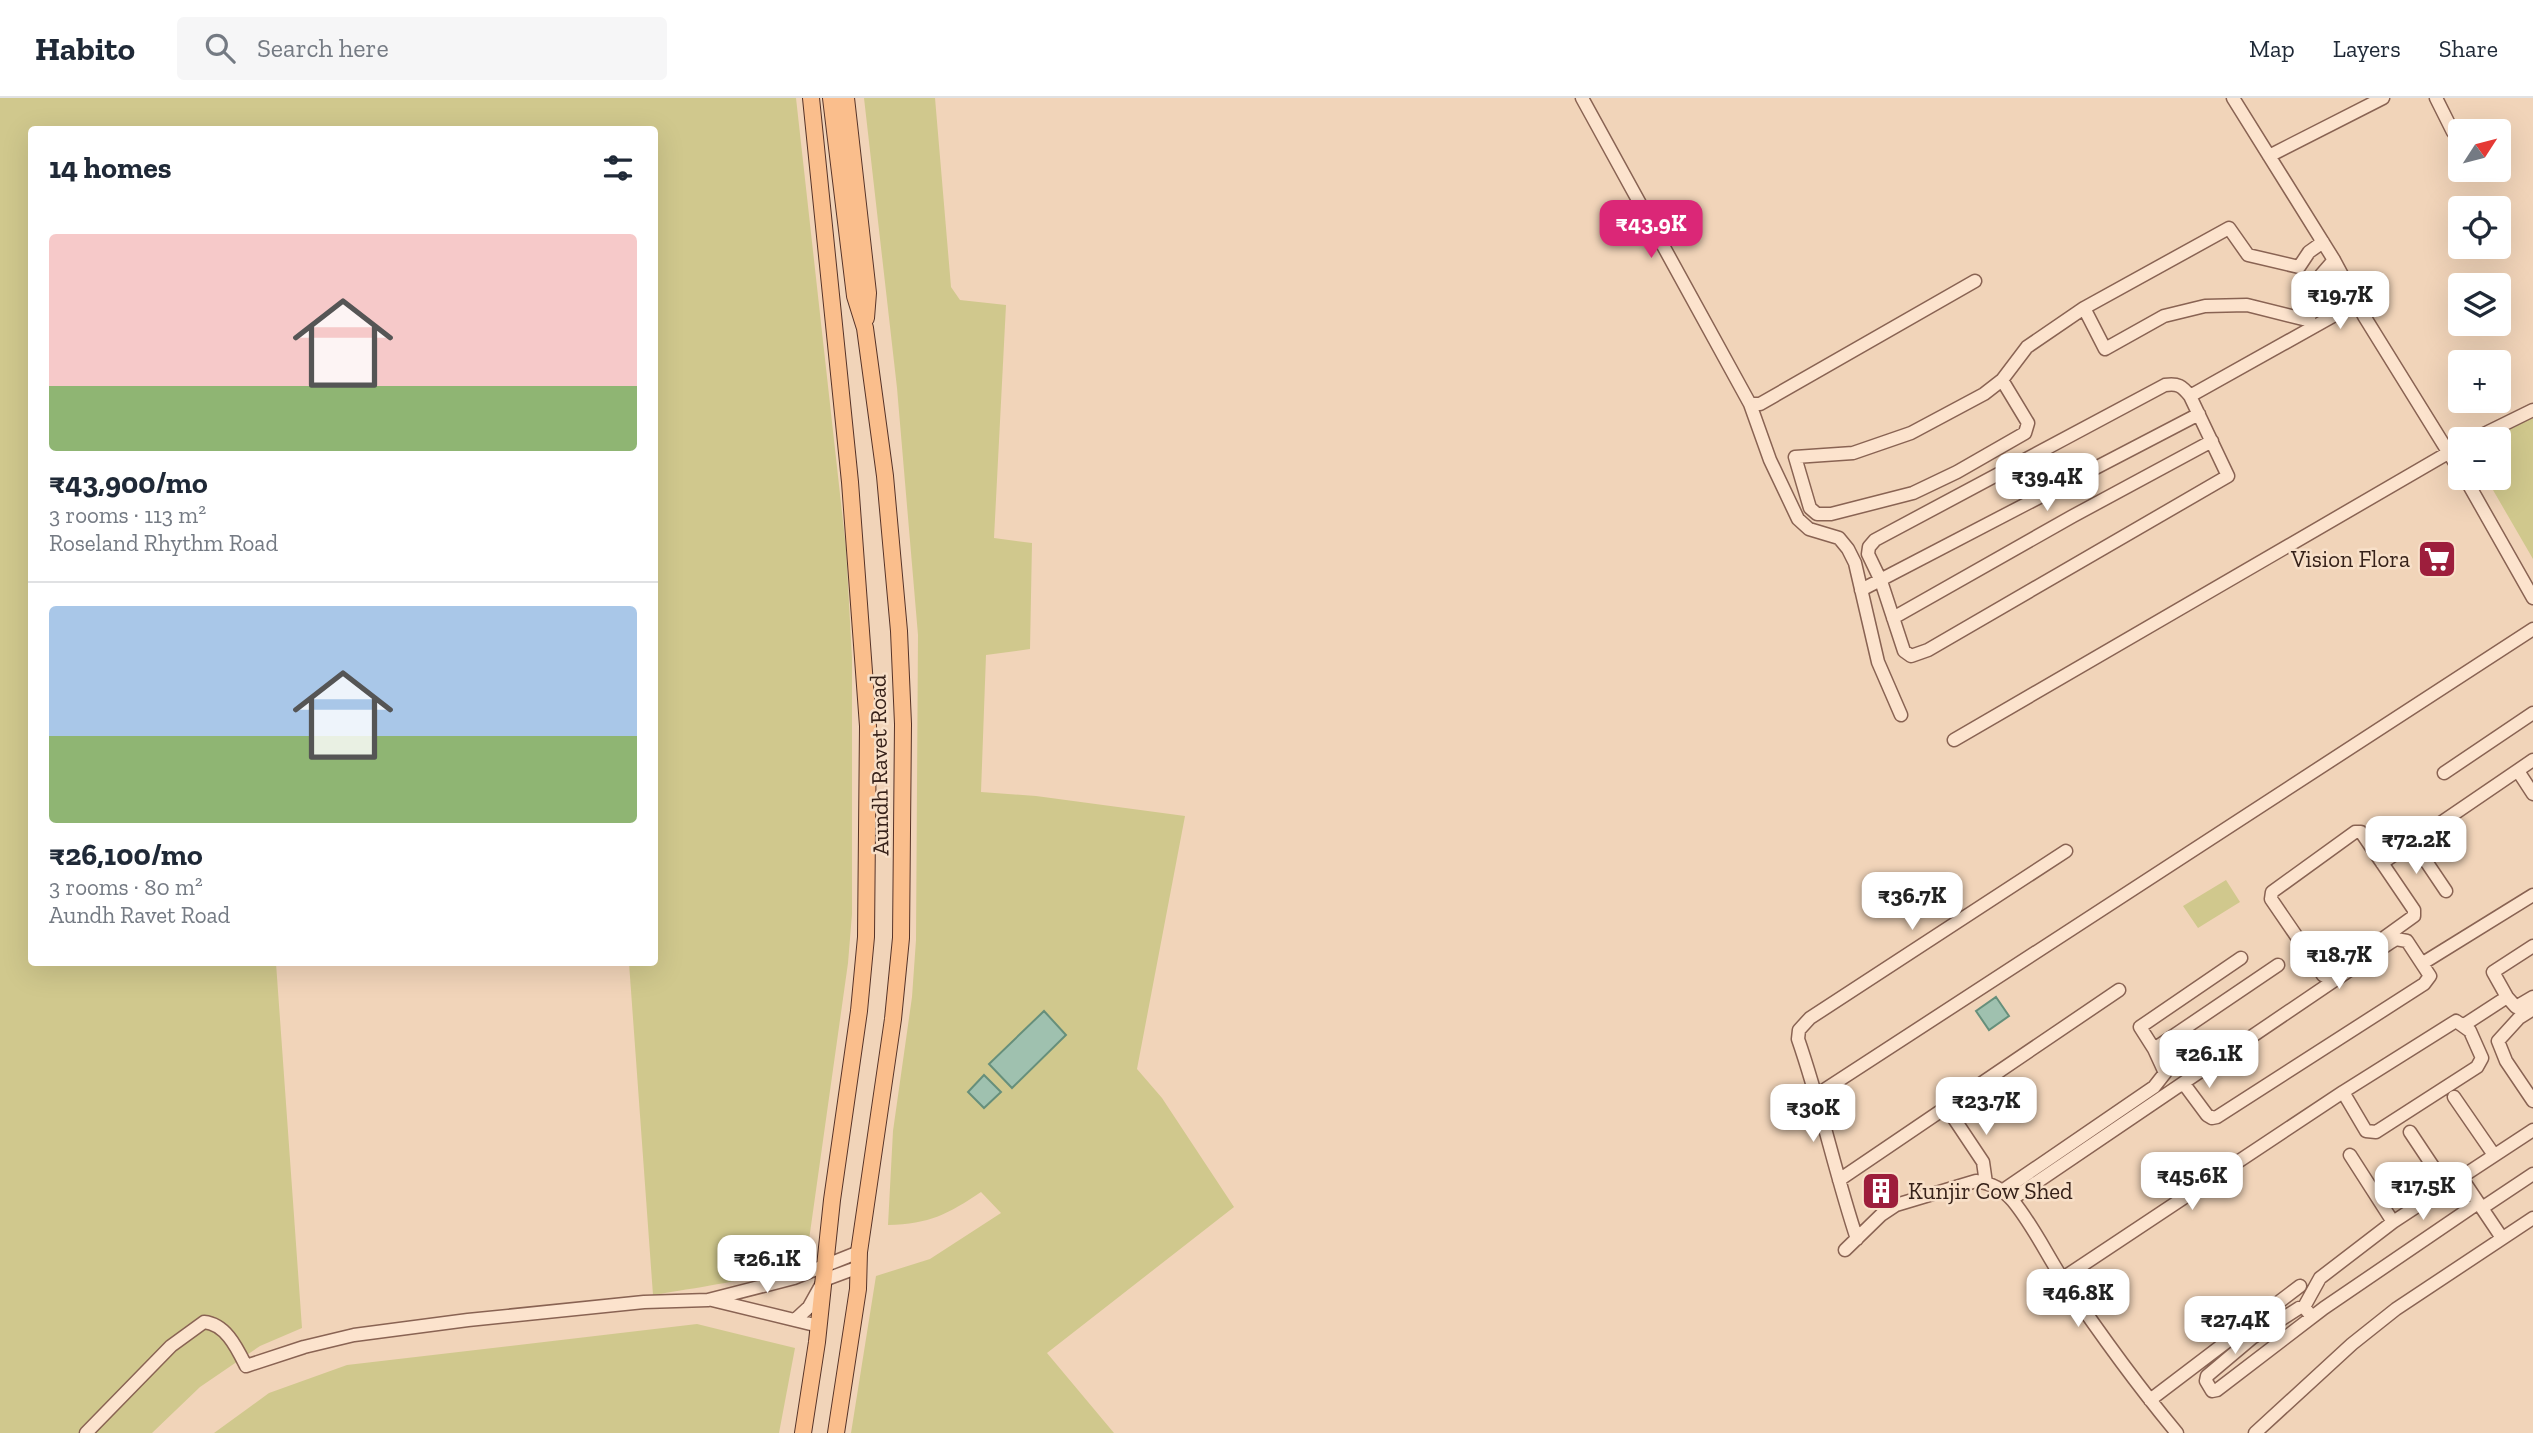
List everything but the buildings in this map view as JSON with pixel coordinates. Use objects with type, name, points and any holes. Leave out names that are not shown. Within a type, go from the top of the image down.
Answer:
[{"type":"main road","name":"Aundh Ravet Road","points":[[803,1433],[819,1326],[832,1200],[859,1010],[866,937],[868,726],[850,482],[811,98]]},
{"type":"main road","name":"Aundh Ravet Road","points":[[831,98],[855,296],[865,328],[885,476],[899,631],[904,724],[900,951],[859,1259],[858,1289],[835,1433]]},
{"type":"main road","points":[[846,98],[868,293],[865,328]]},
{"type":"street","points":[[1582,98],[1750,404],[1770,460],[1798,519],[1809,528],[1839,538],[1848,549],[1855,563],[1878,662],[1901,715]]},
{"type":"street","points":[[2233,98],[2358,302],[2448,438]]},
{"type":"street","points":[[2269,156],[2383,98]]},
{"type":"street","points":[[2437,98],[2448,121]]},
{"type":"street","points":[[2001,380],[2028,423],[2025,433],[1957,472],[1913,493],[1831,514],[1817,514],[1810,508],[1795,457],[1853,453],[1911,433],[1984,394],[2001,380],[2027,346],[2084,308],[2229,228],[2248,255],[2322,275]]},
{"type":"street","points":[[2299,267],[2309,252],[2323,242]]},
{"type":"street","points":[[2084,308],[2105,349],[2164,316],[2205,306],[2247,304],[2303,319],[2309,318],[2322,275],[2334,260]]},
{"type":"street","points":[[1750,404],[1760,404],[1975,281]]},
{"type":"street","points":[[2190,396],[2358,302]]},
{"type":"street","points":[[2174,383],[2182,386],[2199,414],[2228,475],[1928,650],[1911,656],[1904,651],[1881,581],[1868,554],[1868,547],[1875,540],[2165,385],[2174,383]]},
{"type":"street","points":[[2498,427],[2533,410]]},
{"type":"street","points":[[1861,590],[2199,414]]},
{"type":"street","points":[[1893,618],[2073,516],[2213,441]]},
{"type":"street","points":[[1954,740],[2448,453]]},
{"type":"street","points":[[2472,490],[2533,598]]},
{"type":"street","points":[[1818,1094],[2533,629]]},
{"type":"street","points":[[2444,773],[2533,713]]},
{"type":"street","points":[[2382,863],[2533,760]]},
{"type":"street","points":[[2518,771],[2533,794]]},
{"type":"street","points":[[2355,832],[2361,832],[2382,863],[2414,910],[2414,916],[2328,978],[2323,975],[2271,899],[2272,892],[2355,832]]},
{"type":"street","points":[[2413,842],[2446,891]]},
{"type":"street","points":[[1857,1238],[1839,1180],[1818,1094],[1798,1039],[1799,1030],[1803,1024],[2066,851]]},
{"type":"street","points":[[2423,962],[2533,895]]},
{"type":"street","points":[[2007,1195],[2184,1084],[2390,942],[2396,939],[2407,941],[2430,976],[2424,984],[2217,1117],[2207,1115],[2184,1084]]},
{"type":"street","points":[[2533,946],[2493,972],[2516,1007],[2533,997]]},
{"type":"street","points":[[2007,1195],[2159,1083],[2165,1073],[2140,1027],[2241,958]]},
{"type":"street","points":[[2154,1049],[2278,965]]},
{"type":"street","points":[[1839,1180],[2119,990]]},
{"type":"street","points":[[2464,1025],[2507,997]]},
{"type":"street","points":[[2533,1009],[2519,1018],[2498,1041],[2502,1054],[2533,1101]]},
{"type":"street","points":[[2063,1278],[2343,1092],[2456,1021],[2470,1031],[2482,1058],[2481,1063],[2376,1132],[2366,1130],[2343,1092]]},
{"type":"street","points":[[2454,1097],[2494,1156]]},
{"type":"street","points":[[1947,1108],[1983,1162],[1986,1183]]},
{"type":"street","points":[[2308,1312],[2320,1278],[2393,1222],[2533,1130]]},
{"type":"street","points":[[2410,1132],[2446,1186]]},
{"type":"street","points":[[2350,1154],[2393,1222]]},
{"type":"street","points":[[2308,1312],[2299,1308],[2252,1338],[2207,1376],[2207,1384],[2212,1391],[2308,1312],[2533,1174]]},
{"type":"street","points":[[2461,1177],[2502,1238]]},
{"type":"street","points":[[1845,1250],[1881,1215],[1896,1205],[1976,1181],[1986,1183],[2007,1195],[2150,1400],[2177,1433]]},
{"type":"street","points":[[2255,1433],[2371,1328],[2430,1285],[2533,1218]]},
{"type":"street","points":[[86,1433],[171,1346],[204,1322],[214,1322],[224,1332],[234,1343],[246,1366],[304,1347],[354,1335],[495,1317],[644,1303],[708,1300],[794,1278],[827,1263],[859,1259]]},
{"type":"street","points":[[795,1320],[809,1307],[824,1280],[859,1259]]},
{"type":"street","points":[[2150,1400],[2300,1286]]},
{"type":"street","points":[[708,1300],[819,1326]]},
{"type":"shaded area","points":[[0,98],[796,98],[846,548],[852,658],[852,914],[848,963],[808,1247],[804,1256],[790,1267],[774,1272],[653,1295],[629,966],[658,966],[658,126],[28,126],[28,966],[276,966],[302,1328],[260,1346],[200,1387],[152,1433],[0,1433]]},
{"type":"shaded area","points":[[864,98],[935,98],[951,287],[960,300],[1006,305],[994,538],[1032,543],[1030,649],[986,655],[981,792],[1036,796],[1185,816],[1137,1069],[1162,1098],[1234,1207],[1047,1353],[1114,1433],[851,1433],[876,1276],[930,1259],[1001,1213],[981,1192],[927,1220],[888,1225],[893,1131],[912,997],[916,940],[918,635],[897,388]]},
{"type":"shaded area","points":[[2533,413],[2533,559],[2493,490],[2511,490],[2511,427],[2507,427]]},
{"type":"shaded area","points":[[2226,880],[2240,902],[2198,928],[2183,906]]},
{"type":"shaded area","points":[[1996,997],[2009,1016],[1989,1030],[1976,1011]]},
{"type":"shaded area","points":[[1044,1011],[1066,1035],[1012,1088],[989,1064]]},
{"type":"shaded area","points":[[984,1075],[1001,1092],[984,1108],[968,1092]]},
{"type":"shaded area","points":[[697,1324],[795,1348],[779,1433],[214,1433],[269,1393],[347,1365]]},
{"type":"place","name":"Vision Flora","points":[[2437,559]]},
{"type":"place","name":"Kunjir Cow Shed","points":[[1881,1191]]}]
